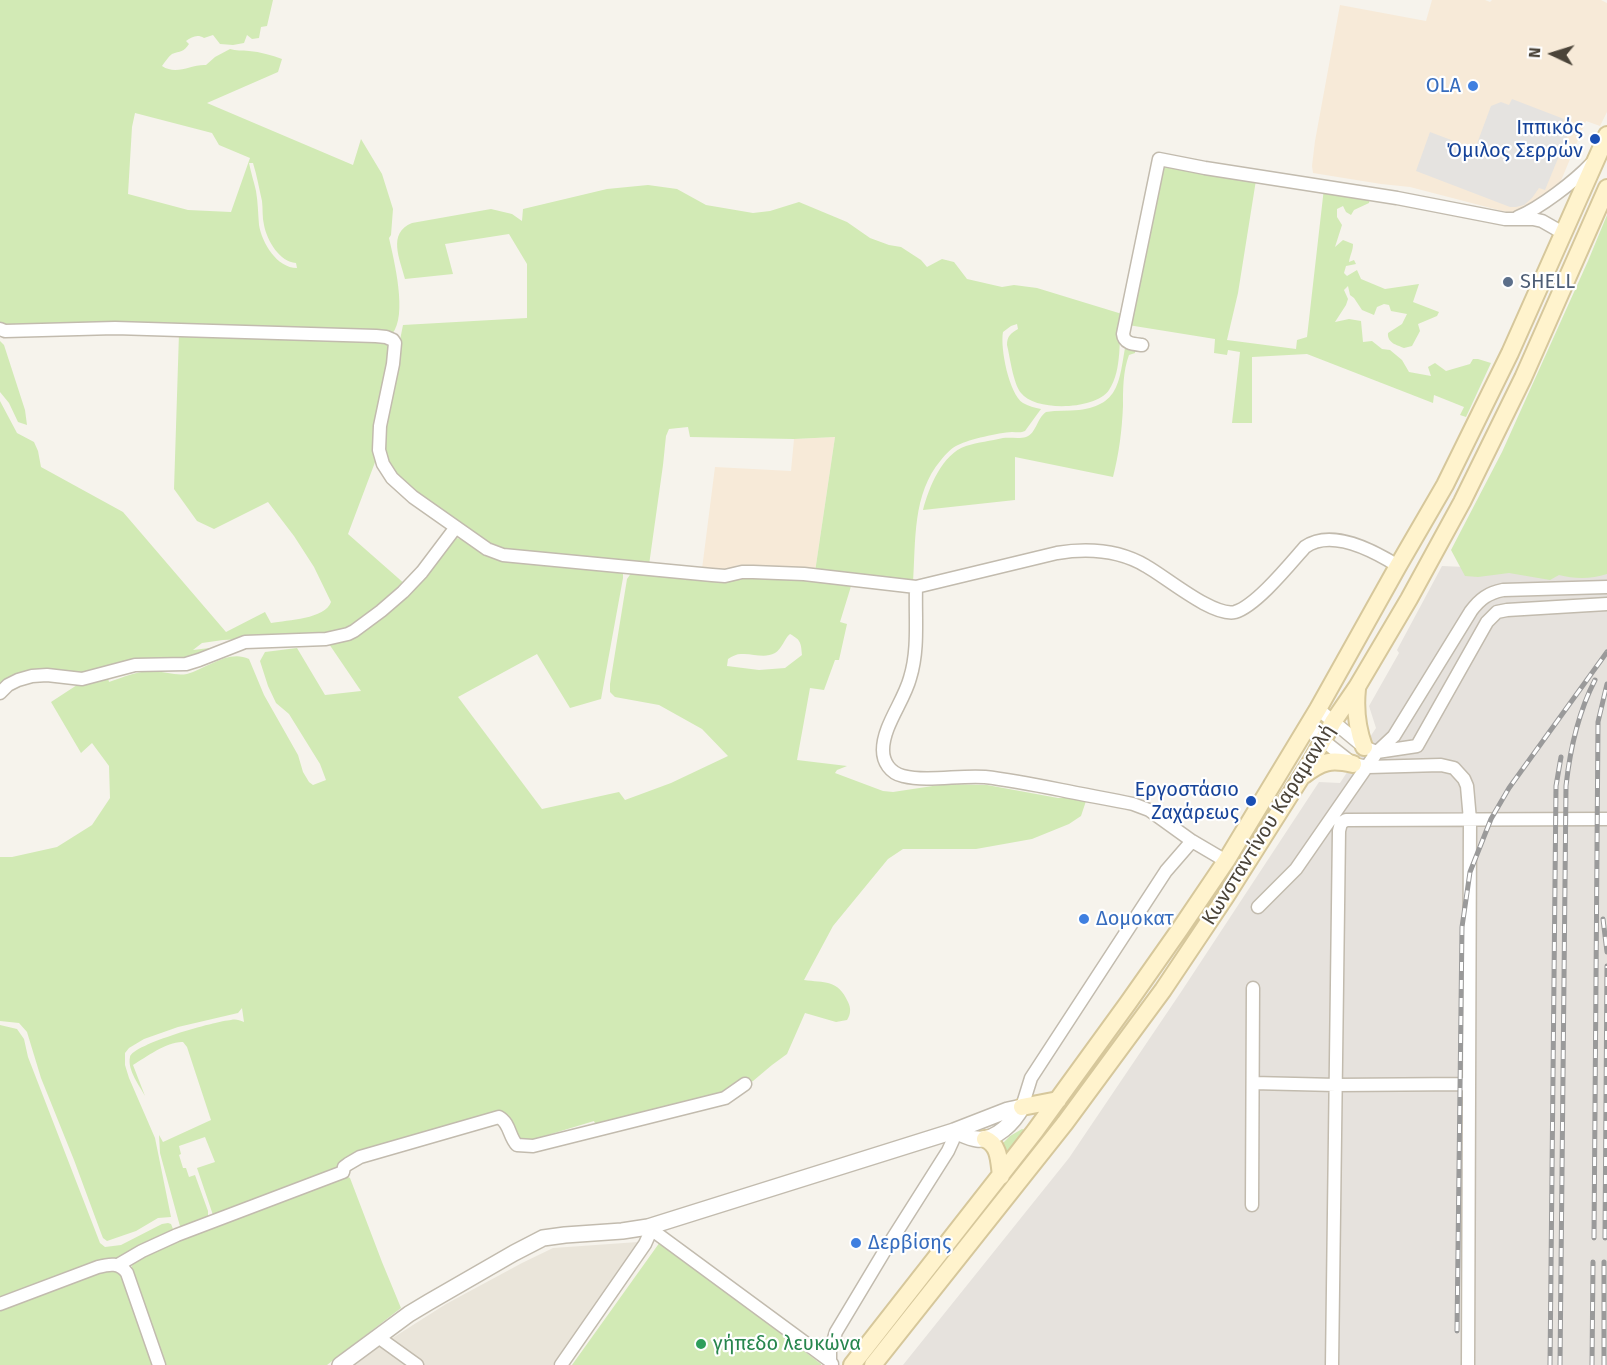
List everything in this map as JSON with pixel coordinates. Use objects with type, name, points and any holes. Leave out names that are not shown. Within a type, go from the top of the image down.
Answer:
[{"type":"main road","name":"Κωνσταντίνου Καραμανλή","points":[[852,1365],[1058,1100],[1226,861],[1318,709],[1445,485],[1510,353],[1604,142]]},
{"type":"main road","name":"Κωνσταντίνου Καραμανλή","points":[[873,1365],[1065,1123],[1162,990],[1221,904],[1301,777],[1409,599],[1462,502],[1523,378],[1607,188]]},
{"type":"main road","points":[[1357,687],[1356,715],[1370,749]]},
{"type":"main road","points":[[1301,777],[1317,765],[1327,762],[1338,761],[1360,765]]},
{"type":"main road","points":[[1022,1107],[1058,1100]]},
{"type":"main road","points":[[985,1139],[992,1142],[997,1149],[1001,1176]]},
{"type":"street","points":[[1511,219],[1528,212],[1573,180],[1592,163],[1604,142]]},
{"type":"street","points":[[1142,345],[1127,342],[1123,334],[1159,159],[1511,219],[1536,219],[1563,233]]},
{"type":"street","points":[[0,329],[5,331],[126,328],[376,336],[393,340],[396,343],[393,364],[380,426],[380,457],[392,478],[413,497],[487,549],[503,555],[725,576],[742,572],[804,574],[916,587],[1057,553],[1102,551],[1146,566],[1204,603],[1228,612],[1242,609],[1253,602],[1305,547],[1316,542],[1328,540],[1348,543],[1371,551],[1398,566]]},
{"type":"street","points":[[0,693],[8,685],[32,676],[47,675],[76,680],[135,665],[186,664],[245,642],[326,639],[348,634],[403,592],[422,572],[456,527]]},
{"type":"street","points":[[916,587],[916,636],[913,667],[908,687],[888,728],[884,743],[885,763],[890,769],[896,774],[913,777],[1004,779],[1133,804],[1149,810],[1192,841],[1226,861]]},
{"type":"street","points":[[1258,907],[1296,869],[1370,749],[1394,736],[1470,611],[1485,596],[1503,590],[1607,587]]},
{"type":"street","points":[[1318,709],[1370,749],[1417,746],[1487,622],[1497,612],[1607,604]]},
{"type":"street","points":[[1306,727],[1322,741],[1360,765],[1442,765],[1458,771],[1467,786],[1470,819],[1468,1365]]},
{"type":"street","points":[[1332,1365],[1339,831],[1341,823],[1346,820],[1607,819]]},
{"type":"street","points":[[954,1131],[970,1138],[985,1139],[1009,1125],[1022,1107],[1031,1078],[1166,871],[1192,841]]},
{"type":"street","points":[[1252,1205],[1253,988]]},
{"type":"street","points":[[1253,1083],[1468,1084]]},
{"type":"street","points":[[118,1265],[177,1235],[343,1172],[348,1164],[360,1157],[438,1134],[499,1117],[505,1120],[517,1145],[533,1146],[725,1098],[745,1084]]},
{"type":"street","points":[[340,1365],[409,1314],[543,1238],[648,1227],[954,1131],[1008,1110],[1022,1107]]},
{"type":"street","points":[[831,1363],[830,1351],[836,1332],[884,1251],[948,1151],[954,1131]]},
{"type":"street","points":[[648,1227],[831,1363]]},
{"type":"street","points":[[561,1365],[645,1244],[649,1235],[648,1227]]},
{"type":"street","points":[[0,1304],[98,1267],[118,1265],[127,1273],[159,1365]]},
{"type":"street","points":[[378,1337],[417,1365]]},
{"type":"shaded area","points":[[1432,0],[1485,0],[1490,2],[1492,0],[1601,0],[1607,3],[1607,112],[1600,126],[1586,121],[1560,183],[1534,203],[1516,213],[1410,187],[1313,173],[1315,141],[1340,5],[1426,21]]},
{"type":"shaded area","points":[[1512,99],[1564,119],[1562,131],[1568,134],[1545,190],[1539,188],[1524,205],[1510,207],[1416,171],[1430,132],[1475,149],[1491,106],[1501,102],[1509,105]]},
{"type":"shaded area","points":[[835,437],[815,572],[737,565],[730,571],[702,569],[715,467],[791,471],[794,439]]},
{"type":"shaded area","points":[[1442,566],[1607,573],[1607,1365],[903,1365],[1069,1158],[1319,782],[1340,783],[1376,728],[1369,706],[1399,653],[1397,650]]},
{"type":"shaded area","points":[[638,1242],[641,1245],[553,1365],[354,1365],[446,1304],[553,1248]]},
{"type":"green space","points":[[0,0],[273,0],[267,26],[261,27],[259,38],[252,39],[247,35],[244,43],[233,45],[220,44],[213,35],[204,38],[195,36],[186,41],[189,44],[185,49],[172,54],[162,66],[179,70],[206,65],[230,49],[257,52],[282,59],[278,72],[207,103],[353,165],[361,139],[382,174],[393,209],[389,238],[398,288],[399,314],[397,326],[392,334],[0,325]],"holes":[[[135,113],[212,133],[219,145],[250,158],[231,212],[188,210],[128,194]],[[249,163],[253,163],[256,173],[262,201],[263,222],[268,238],[275,250],[285,259],[296,263],[297,268],[283,264],[277,259],[263,239],[259,225],[256,191]]]},
{"type":"green space","points":[[1161,167],[1256,180],[1238,293],[1227,340],[1296,349],[1297,340],[1307,337],[1324,188],[1370,197],[1369,203],[1354,210],[1351,215],[1343,206],[1337,209],[1337,217],[1342,225],[1335,247],[1343,240],[1353,244],[1349,262],[1354,260],[1356,264],[1346,266],[1344,273],[1347,276],[1357,270],[1361,279],[1385,289],[1419,284],[1413,302],[1439,312],[1437,316],[1418,324],[1420,331],[1412,346],[1404,348],[1391,341],[1388,333],[1402,324],[1407,314],[1391,311],[1389,305],[1384,304],[1377,307],[1374,315],[1362,310],[1350,295],[1348,286],[1344,290],[1348,299],[1346,305],[1335,322],[1349,319],[1361,321],[1363,342],[1372,341],[1382,349],[1390,350],[1402,360],[1409,372],[1431,376],[1428,367],[1435,363],[1446,371],[1470,364],[1473,359],[1491,363],[1466,417],[1460,415],[1464,407],[1434,395],[1433,403],[1307,354],[1252,357],[1252,423],[1232,423],[1240,352],[1228,350],[1227,355],[1214,353],[1215,339],[1128,325]]},
{"type":"green space","points":[[648,185],[677,189],[706,205],[753,213],[770,211],[799,202],[847,222],[870,238],[901,247],[921,260],[927,267],[942,259],[954,262],[967,279],[1002,287],[1014,285],[1037,288],[1122,314],[1118,363],[1113,382],[1102,397],[1079,405],[1052,406],[1028,399],[1021,393],[1016,383],[1007,345],[1010,335],[1018,329],[1017,324],[1003,332],[1004,359],[1014,390],[1023,403],[1041,409],[1025,431],[992,435],[963,443],[951,449],[941,460],[932,473],[920,503],[913,583],[815,572],[835,437],[794,439],[690,437],[688,427],[669,429],[666,436],[649,565],[520,553],[493,546],[404,484],[385,462],[382,429],[403,325],[527,318],[527,264],[509,234],[445,244],[453,274],[405,279],[397,247],[400,233],[404,227],[412,223],[491,209],[512,214],[522,221],[523,209],[607,189]]},
{"type":"green space","points":[[1607,215],[1607,574],[1583,578],[1559,575],[1550,580],[1509,573],[1478,577],[1465,576],[1451,550],[1502,452]]},
{"type":"green space","points":[[179,333],[370,339],[389,344],[377,457],[348,534],[406,585],[341,634],[202,643],[193,650],[226,646],[198,659],[89,675],[65,674],[0,688],[0,401],[17,433],[34,442],[41,467],[123,512],[226,632],[265,612],[271,623],[296,620],[321,612],[331,602],[314,567],[268,502],[214,529],[197,521],[174,489]]},
{"type":"green space","points":[[0,341],[4,345],[25,410],[27,425],[18,422],[9,403],[0,392]]},
{"type":"green space","points":[[1126,343],[1135,347],[1135,353],[1129,355],[1126,367],[1121,433],[1113,477],[1015,457],[1015,500],[923,510],[938,472],[950,456],[958,450],[966,446],[1003,438],[1026,437],[1032,433],[1046,412],[1079,410],[1104,402],[1116,387]]},
{"type":"green space","points":[[455,538],[478,547],[623,572],[601,699],[570,708],[537,654],[458,697],[542,809],[619,792],[625,800],[671,783],[728,756],[702,729],[659,705],[615,697],[610,692],[627,579],[632,572],[722,581],[732,581],[741,577],[766,576],[852,583],[840,622],[847,624],[839,660],[835,660],[824,690],[810,688],[797,760],[847,766],[835,773],[883,791],[893,792],[946,784],[987,785],[1058,798],[1074,796],[1087,798],[1081,816],[1069,824],[1032,839],[976,849],[903,849],[888,859],[833,926],[804,980],[824,982],[840,989],[850,1006],[847,1020],[836,1022],[805,1013],[787,1054],[753,1081],[732,1094],[597,1128],[594,1121],[518,1144],[503,1111],[493,1112],[380,1149],[340,1168],[214,1218],[197,1168],[215,1162],[205,1137],[179,1146],[181,1154],[179,1155],[189,1177],[195,1175],[208,1211],[208,1220],[181,1230],[160,1153],[159,1135],[163,1142],[211,1120],[187,1047],[183,1042],[164,1047],[133,1065],[145,1096],[132,1072],[130,1057],[145,1046],[176,1034],[222,1021],[244,1022],[242,1008],[238,1013],[178,1027],[144,1039],[125,1053],[125,1065],[155,1138],[171,1217],[158,1218],[136,1231],[107,1241],[103,1238],[41,1078],[27,1032],[19,1023],[0,1021],[0,857],[12,857],[57,847],[92,825],[110,798],[109,766],[92,743],[81,753],[51,702],[77,685],[75,681],[108,678],[109,682],[149,671],[187,674],[218,660],[234,656],[249,659],[264,695],[298,755],[303,772],[313,785],[326,780],[320,764],[289,714],[276,703],[260,661],[265,652],[297,648],[325,695],[361,691],[327,641],[341,640]],"holes":[[[790,634],[800,642],[802,655],[785,668],[759,670],[727,666],[728,659],[736,655],[767,656],[775,653]]]},
{"type":"green space","points":[[0,1025],[17,1029],[24,1039],[28,1057],[100,1243],[105,1247],[121,1245],[162,1224],[171,1224],[173,1229],[171,1235],[120,1261],[0,1302]]},
{"type":"green space","points":[[1022,1129],[1025,1130],[1003,1160],[1002,1144]]},
{"type":"green space","points":[[346,1176],[350,1178],[401,1308],[327,1365],[166,1365],[134,1281],[131,1270],[133,1262],[182,1235]]},
{"type":"green space","points":[[660,1242],[821,1364],[821,1365],[572,1365]]},
{"type":"green space","points":[[107,1268],[123,1273],[159,1365],[0,1365],[0,1308]]},
{"type":"railway","points":[[1457,1331],[1462,927],[1470,872],[1491,819],[1509,788],[1607,652]]},
{"type":"railway","points":[[1560,1365],[1566,786],[1576,732],[1595,680]]},
{"type":"railway","points":[[1594,1238],[1598,722],[1607,684]]},
{"type":"railway","points":[[1550,1365],[1556,786],[1561,757]]},
{"type":"railway","points":[[1603,919],[1607,952]]},
{"type":"railway","points":[[1605,1238],[1607,966]]},
{"type":"railway","points":[[1592,1365],[1593,1262]]},
{"type":"railway","points":[[1604,1262],[1604,1365]]},
{"type":"place","name":"OLA","points":[[1473,86]]},
{"type":"place","name":"Ιππικός Όμιλος Σερρών","points":[[1595,139]]},
{"type":"place","name":"SHELL","points":[[1508,282]]},
{"type":"place","name":"Εργοστάσιο Ζαχάρεως","points":[[1251,801]]},
{"type":"place","name":"Δομοκατ","points":[[1084,919]]},
{"type":"place","name":"Δερβίσης","points":[[856,1243]]},
{"type":"place","name":"γήπεδο λευκώνα","points":[[701,1344]]}]
